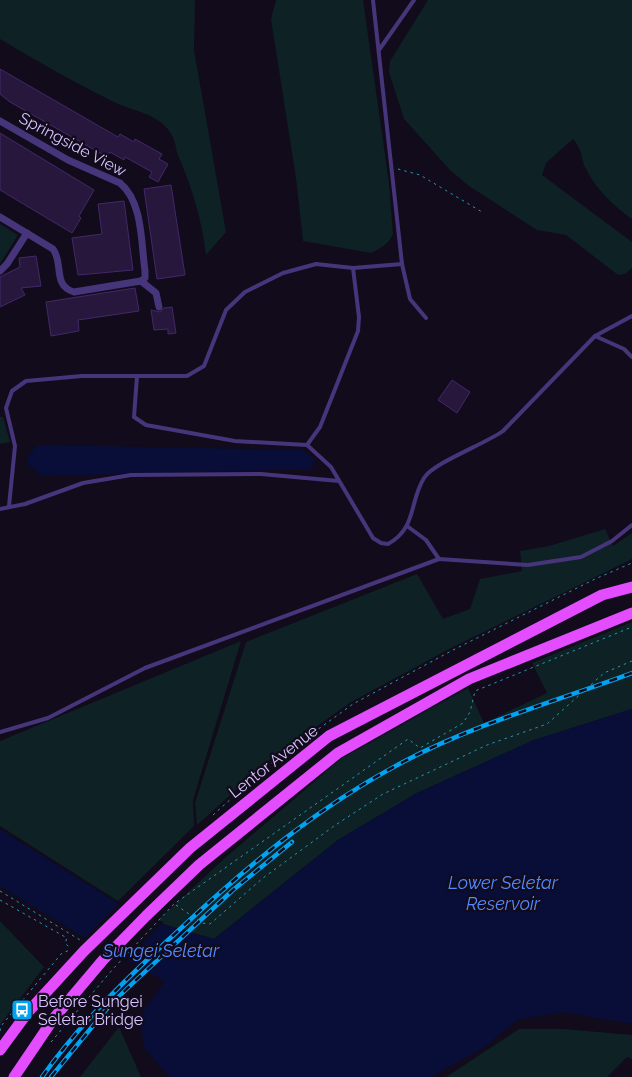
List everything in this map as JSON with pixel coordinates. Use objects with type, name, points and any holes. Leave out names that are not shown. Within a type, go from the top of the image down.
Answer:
[{"type":"main road","name":"Lentor Avenue","points":[[0,1050],[28,1012],[83,946],[130,906],[190,848],[329,736],[602,595],[630,587]]},
{"type":"main road","name":"Lentor Avenue","points":[[14,1077],[54,1018],[103,960],[146,916],[199,864],[338,753],[469,679],[632,612]]},
{"type":"street","name":"Springside View","points":[[0,121],[68,160],[120,183],[127,189],[135,201],[145,272],[144,278],[141,281]]},
{"type":"street","points":[[0,217],[56,252],[60,282],[68,290],[74,292],[141,281],[156,293],[159,307]]},
{"type":"street","points":[[0,271],[8,264],[27,233]]},
{"type":"lane","points":[[373,0],[393,167],[402,264],[410,299],[426,318]]},
{"type":"lane","points":[[379,50],[414,0]]},
{"type":"lane","points":[[9,506],[15,446],[6,408],[12,391],[26,381],[82,376],[187,376],[197,373],[204,366],[226,310],[235,299],[283,273],[316,264],[353,268],[402,264]]},
{"type":"lane","points":[[307,445],[320,427],[358,332],[359,316],[353,268]]},
{"type":"lane","points":[[137,376],[134,417],[146,425],[235,441],[307,445],[331,467],[374,538],[381,543],[388,544],[407,526],[424,478],[435,468],[492,439],[503,431],[595,336],[632,316]]},
{"type":"lane","points":[[595,336],[624,349],[632,358]]},
{"type":"lane","points":[[0,408],[6,408]]},
{"type":"lane","points":[[0,509],[25,504],[84,483],[131,475],[261,474],[339,481]]},
{"type":"lane","points":[[0,732],[48,718],[145,668],[439,559],[528,565],[582,557],[612,541],[632,525]]},
{"type":"lane","points":[[407,526],[426,540],[439,559]]},
{"type":"path","points":[[393,167],[420,175],[482,212]]},
{"type":"path","points":[[50,1043],[112,970],[174,904],[408,739],[420,748],[456,728],[470,712],[475,690],[632,627]]},
{"type":"path","points":[[174,904],[202,923],[210,924],[263,878],[334,826],[384,794],[487,745],[547,724],[604,673],[632,662]]},
{"type":"path","points":[[0,891],[83,946]]},
{"type":"path","points":[[0,900],[67,938],[65,943],[72,949],[62,954],[1,1026],[0,1031]]},
{"type":"path","points":[[76,1004],[80,1007]]},
{"type":"green space","points":[[0,0],[195,0],[194,50],[226,232],[206,255],[193,195],[174,140],[165,126],[154,118],[120,105],[85,87],[0,39]]},
{"type":"green space","points":[[276,0],[363,0],[389,183],[393,234],[387,243],[371,253],[303,241],[296,178],[271,19]]},
{"type":"green space","points":[[428,0],[632,0],[632,219],[611,202],[599,189],[585,167],[581,153],[573,139],[546,163],[542,175],[632,242],[632,268],[625,274],[618,275],[566,235],[537,230],[469,186],[450,170],[404,119],[389,72],[390,61]]},
{"type":"green space","points":[[0,224],[18,235],[0,264]]},
{"type":"green space","points":[[0,417],[3,417],[10,442],[0,444]]},
{"type":"green space","points":[[605,529],[613,546],[632,533],[632,559],[451,648],[351,702],[268,761],[197,825],[195,803],[246,642],[417,574],[443,619],[470,609],[480,579],[522,571],[520,551],[549,546]]},
{"type":"green space","points":[[632,622],[632,709],[534,740],[417,793],[338,840],[214,939],[156,922],[226,857],[341,759],[468,688],[484,723],[547,693],[532,663]]},
{"type":"green space","points":[[241,641],[193,800],[194,826],[118,901],[0,826],[0,741]]},
{"type":"green space","points":[[0,921],[44,967],[0,1025]]},
{"type":"green space","points":[[119,1027],[141,1077],[80,1077]]},
{"type":"green space","points":[[519,1029],[564,1029],[632,1035],[632,1059],[627,1057],[607,1077],[446,1077]]},
{"type":"water","points":[[37,445],[303,450],[315,459],[311,469],[43,476],[27,464],[29,455]]},
{"type":"water","name":"Lower Seletar Reservoir","points":[[632,709],[632,1024],[563,1012],[517,1020],[485,1047],[431,1077],[169,1077],[144,1047],[140,1016],[165,981],[78,934],[0,886],[0,829],[141,918],[214,939],[338,840],[417,793],[534,740]]},
{"type":"pier","points":[[121,902],[142,916],[164,922],[124,962],[83,940]]},
{"type":"building","points":[[0,69],[118,137],[120,134],[134,142],[135,139],[162,154],[159,159],[168,164],[158,182],[149,177],[152,172],[125,157],[124,160],[110,152],[107,157],[10,102],[0,94]]},
{"type":"building","points":[[0,133],[94,190],[79,216],[81,218],[72,233],[0,190]]},
{"type":"building","points":[[171,185],[185,275],[157,279],[144,189]]},
{"type":"building","points":[[124,201],[133,270],[78,275],[72,238],[102,234],[98,204]]},
{"type":"building","points":[[36,256],[41,286],[21,288],[25,295],[0,307],[0,277],[20,267],[19,258]]},
{"type":"building","points":[[135,288],[139,311],[78,320],[79,331],[51,336],[46,302]]},
{"type":"building","points":[[172,307],[176,333],[168,334],[168,329],[154,330],[151,310],[160,312],[164,308]]},
{"type":"building","points":[[452,380],[470,392],[457,413],[438,400]]},
{"type":"railway","points":[[42,1077],[73,1037],[141,965],[230,883],[285,839],[342,798],[372,779],[430,748],[516,714],[632,673]]},
{"type":"railway","points":[[51,1077],[110,1005],[233,890],[292,842]]},
{"type":"place","name":"Before Sungei Seletar Bridge","points":[[22,1010]]},
{"type":"water label","name":"Sungei Seletar","points":[[161,951]]}]
